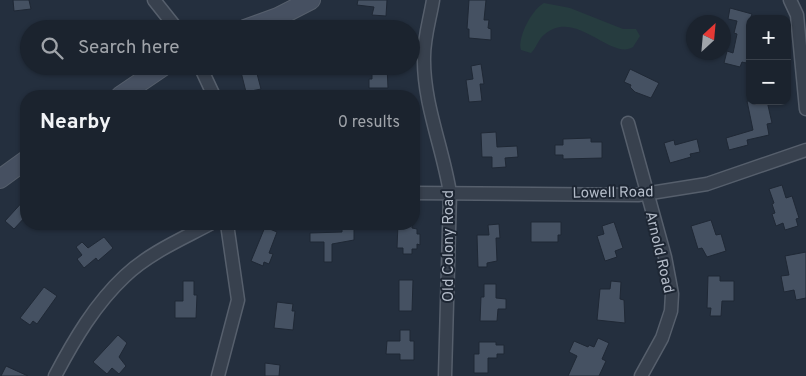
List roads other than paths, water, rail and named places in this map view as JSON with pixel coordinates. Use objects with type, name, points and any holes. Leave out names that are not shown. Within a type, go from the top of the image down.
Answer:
[{"type":"street","points":[[154,0],[170,20]]},
{"type":"street","points":[[270,20],[311,0]]},
{"type":"street","name":"Old Colony Road","points":[[433,0],[424,40],[424,60],[428,95],[450,193],[451,221],[445,376]]},
{"type":"street","points":[[790,0],[797,15],[806,108]]},
{"type":"street","points":[[129,90],[151,75]]},
{"type":"street","points":[[204,75],[211,90]]},
{"type":"street","name":"Arnold Road","points":[[628,123],[665,258],[672,294],[671,311],[662,338],[641,376]]},
{"type":"street","name":"Lowell Road","points":[[420,193],[647,194],[707,184],[806,150]]},
{"type":"street","points":[[0,180],[20,165]]},
{"type":"street","points":[[55,376],[88,320],[125,276],[150,257],[199,230]]},
{"type":"street","points":[[218,376],[238,300],[228,230]]}]
